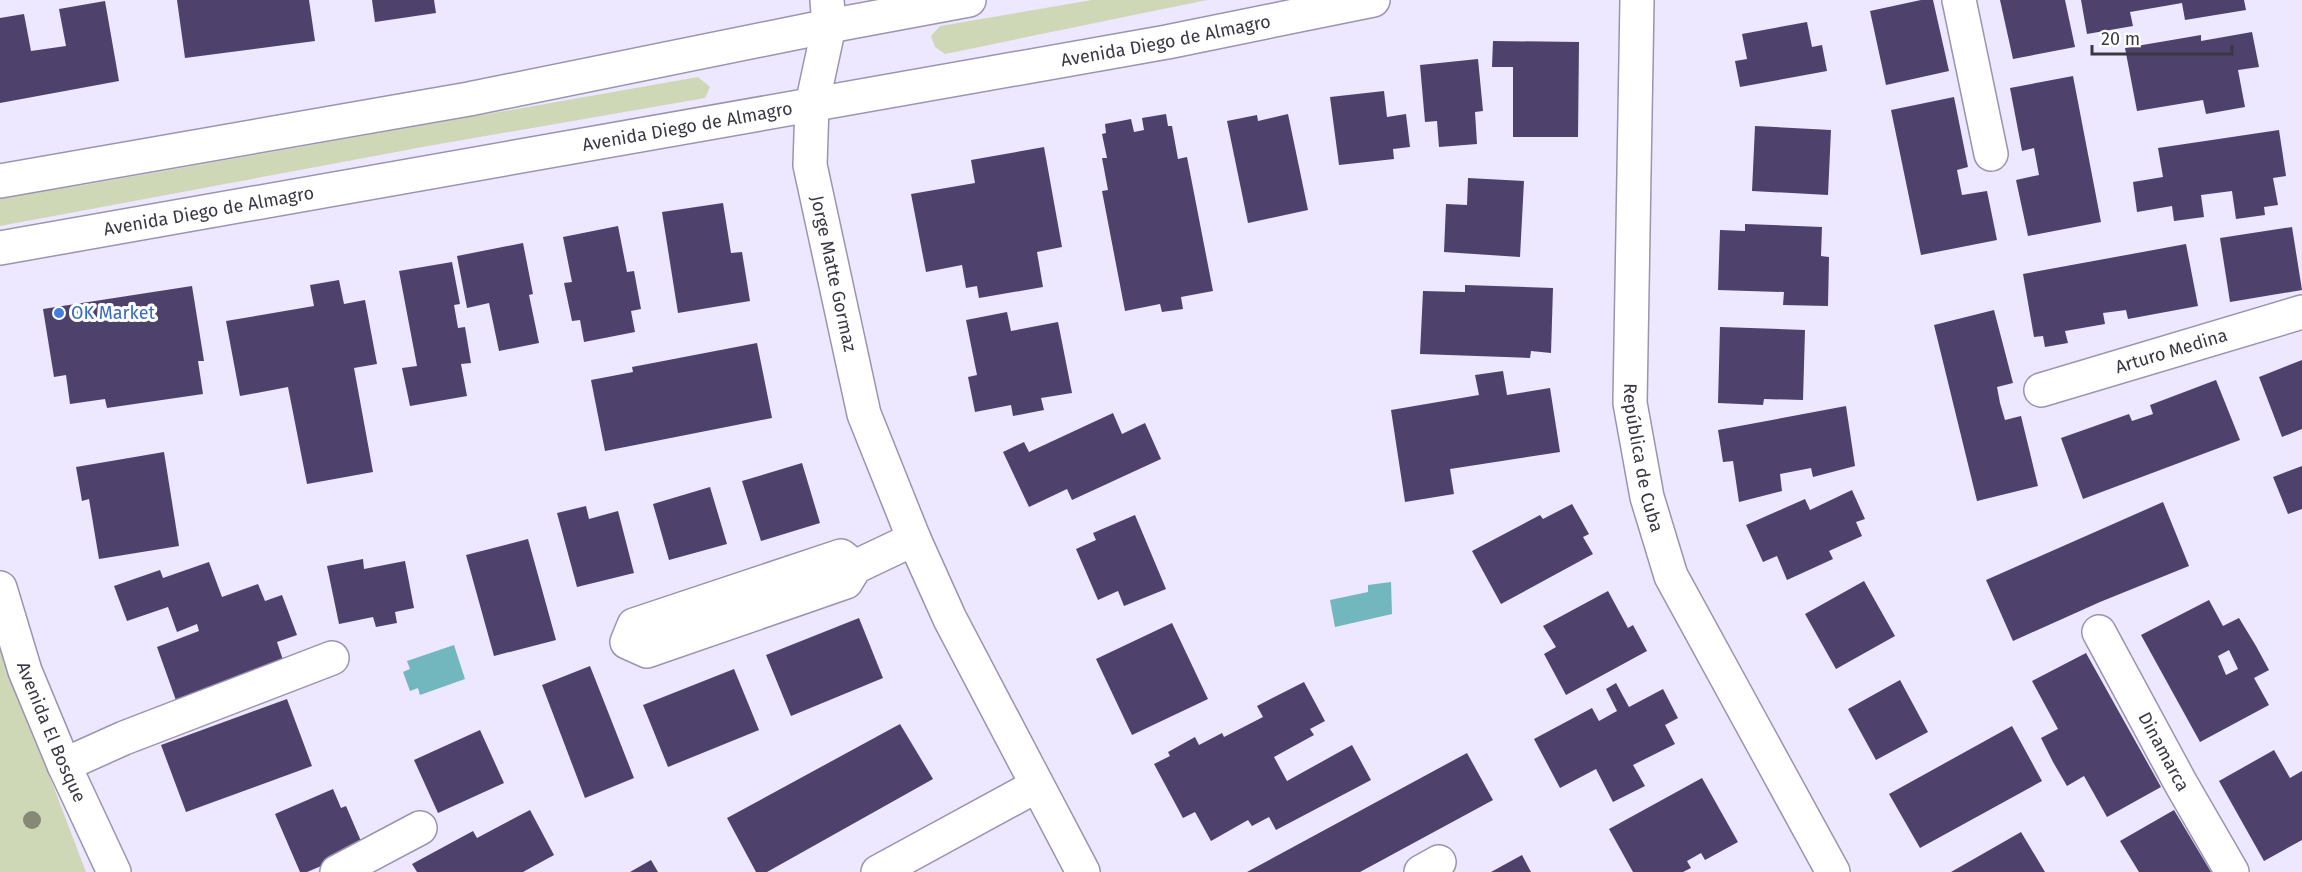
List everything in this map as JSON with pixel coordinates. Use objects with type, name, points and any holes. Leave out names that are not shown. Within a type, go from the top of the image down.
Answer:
[{"type":"street","points":[[0,181],[469,99],[828,13],[969,0]]},
{"type":"street","name":"Avenida Diego de Almagro","points":[[0,248],[1167,42],[1373,0]]},
{"type":"street","name":"República de Cuba","points":[[1636,0],[1630,403],[1647,497],[1671,576],[1833,872]]},
{"type":"street","points":[[1959,0],[1990,154]]},
{"type":"street","name":"Jorge Matte Gormaz","points":[[828,13],[812,105],[810,165],[864,414],[914,539],[950,619],[1083,872]]},
{"type":"street","name":"Arturo Medina","points":[[2041,390],[2302,312]]},
{"type":"street","points":[[855,567],[841,556],[634,625],[627,642],[647,651],[846,582],[855,567],[914,539]]},
{"type":"street","name":"Avenida El Bosque","points":[[0,588],[25,671],[64,765],[114,872]]},
{"type":"street","name":"Dinamarca","points":[[2099,632],[2180,782],[2232,872]]},
{"type":"street","points":[[64,765],[124,738],[332,658]]},
{"type":"street","points":[[878,872],[1036,786]]},
{"type":"street","points":[[337,872],[420,828]]},
{"type":"shaded area","points":[[1092,0],[1207,0],[945,54],[935,47],[931,36],[940,26]]},
{"type":"shaded area","points":[[698,77],[710,87],[705,98],[428,146],[0,226],[0,197],[84,185]]},
{"type":"shaded area","points":[[1391,582],[1392,614],[1335,627],[1330,600],[1368,592],[1368,585]]},
{"type":"shaded area","points":[[454,645],[465,679],[420,695],[418,688],[410,691],[403,672],[410,669],[407,661]]},
{"type":"shaded area","points":[[0,646],[86,872],[0,872]]},
{"type":"building","points":[[177,0],[309,0],[315,41],[185,58]]},
{"type":"building","points":[[372,0],[434,0],[436,13],[375,22]]},
{"type":"building","points":[[1921,0],[1933,0],[1949,71],[1886,85],[1870,11]]},
{"type":"building","points":[[2000,0],[2065,0],[2075,47],[2013,59]]},
{"type":"building","points":[[2081,0],[2244,0],[2246,10],[2185,20],[2182,3],[2130,12],[2133,26],[2087,34]]},
{"type":"building","points":[[105,1],[119,81],[0,103],[0,18],[24,14],[31,51],[66,46],[59,9]]},
{"type":"building","points":[[1807,22],[1812,47],[1822,45],[1827,71],[1740,87],[1735,61],[1747,59],[1742,34]]},
{"type":"building","points":[[2252,32],[2259,67],[2238,70],[2245,107],[2206,114],[2203,100],[2137,111],[2125,48],[2201,35],[2201,41]]},
{"type":"building","points":[[1493,41],[1579,42],[1578,137],[1513,137],[1513,67],[1492,67]]},
{"type":"building","points":[[1478,59],[1483,111],[1475,112],[1477,144],[1439,147],[1437,121],[1425,122],[1420,65]]},
{"type":"building","points":[[2073,76],[2101,222],[2028,236],[2016,180],[2039,175],[2034,148],[2022,151],[2010,88]]},
{"type":"building","points":[[1384,91],[1387,117],[1406,114],[1410,147],[1393,149],[1394,159],[1339,165],[1330,97]]},
{"type":"building","points":[[1954,97],[1968,167],[1957,170],[1962,195],[1987,191],[1997,240],[1921,255],[1891,110]]},
{"type":"building","points":[[1166,114],[1168,126],[1172,126],[1178,159],[1187,157],[1213,291],[1181,297],[1183,309],[1162,312],[1160,304],[1125,311],[1102,191],[1108,190],[1102,158],[1107,158],[1102,134],[1106,133],[1105,124],[1131,119],[1134,132],[1144,130],[1142,118]]},
{"type":"building","points":[[1288,114],[1308,210],[1248,223],[1227,121],[1257,115],[1258,121]]},
{"type":"building","points":[[1755,126],[1831,130],[1828,195],[1752,191]]},
{"type":"building","points":[[2279,130],[2286,176],[2273,178],[2278,205],[2264,207],[2265,215],[2236,219],[2232,191],[2201,195],[2204,217],[2174,221],[2172,206],[2137,212],[2133,182],[2163,177],[2158,148]]},
{"type":"building","points":[[1044,147],[1062,247],[1037,252],[1043,287],[979,298],[977,286],[966,288],[962,265],[926,272],[911,194],[975,183],[971,160]]},
{"type":"building","points":[[1468,178],[1524,181],[1520,257],[1444,252],[1446,204],[1467,205]]},
{"type":"building","points":[[723,203],[731,253],[742,252],[750,301],[678,313],[662,212]]},
{"type":"building","points":[[1745,224],[1822,227],[1821,256],[1829,257],[1828,306],[1783,305],[1784,292],[1718,290],[1720,230],[1745,231]]},
{"type":"building","points":[[618,226],[627,272],[634,271],[641,309],[631,311],[635,332],[584,342],[580,320],[572,321],[564,283],[572,282],[563,237]]},
{"type":"building","points":[[2292,227],[2302,290],[2230,302],[2220,238]]},
{"type":"building","points":[[523,243],[533,294],[529,295],[539,343],[499,351],[489,303],[467,308],[457,256]]},
{"type":"building","points":[[2186,244],[2198,306],[2128,319],[2126,310],[2103,313],[2105,324],[2065,331],[2068,343],[2045,347],[2043,336],[2034,337],[2023,274]]},
{"type":"building","points":[[452,262],[460,304],[454,305],[458,328],[465,327],[471,363],[461,364],[467,396],[410,406],[402,368],[417,366],[399,271]]},
{"type":"building","points":[[339,280],[344,304],[365,300],[377,364],[354,368],[373,472],[307,484],[288,387],[240,396],[226,321],[314,306],[310,285]]},
{"type":"building","points":[[1465,285],[1553,288],[1551,353],[1531,351],[1530,358],[1420,354],[1423,291],[1465,292]]},
{"type":"building","points":[[192,286],[204,361],[198,361],[203,394],[107,408],[105,399],[70,404],[66,375],[54,377],[43,309]]},
{"type":"building","points":[[1994,310],[2013,383],[1997,387],[2000,403],[2005,420],[2021,416],[2038,486],[1977,501],[1934,325]]},
{"type":"building","points":[[1007,312],[1011,331],[1058,322],[1072,393],[1041,398],[1044,410],[1013,416],[1011,405],[975,412],[968,377],[977,375],[966,320]]},
{"type":"building","points":[[1720,327],[1805,330],[1803,400],[1764,399],[1763,405],[1718,403]]},
{"type":"building","points":[[757,343],[772,418],[605,451],[591,380],[633,372],[632,367]]},
{"type":"building","points":[[2302,360],[2302,429],[2282,437],[2259,377]]},
{"type":"building","points":[[1503,371],[1507,395],[1550,388],[1560,452],[1450,469],[1454,494],[1405,502],[1391,410],[1479,395],[1475,375]]},
{"type":"building","points":[[2216,380],[2240,440],[2083,499],[2061,438],[2129,414],[2132,421],[2153,414],[2150,405]]},
{"type":"building","points":[[1846,406],[1855,466],[1813,477],[1811,468],[1780,474],[1782,491],[1739,502],[1733,461],[1723,462],[1718,430]]},
{"type":"building","points":[[1113,413],[1122,434],[1145,423],[1161,459],[1072,500],[1067,489],[1029,507],[1003,452],[1024,442],[1029,452]]},
{"type":"building","points":[[164,452],[179,546],[99,559],[89,499],[82,501],[76,467]]},
{"type":"building","points":[[802,463],[820,523],[761,541],[742,481]]},
{"type":"building","points":[[2302,466],[2302,509],[2288,514],[2273,477]]},
{"type":"building","points":[[710,487],[727,544],[669,560],[653,504]]},
{"type":"building","points":[[1852,490],[1865,519],[1856,522],[1862,536],[1829,551],[1833,559],[1787,580],[1777,556],[1763,562],[1746,525],[1805,499],[1810,510]]},
{"type":"building","points":[[2163,502],[2189,566],[2013,641],[1986,580]]},
{"type":"building","points":[[1572,504],[1589,534],[1583,537],[1593,554],[1501,604],[1472,551],[1540,515],[1543,519]]},
{"type":"building","points":[[586,506],[589,519],[618,511],[634,573],[577,587],[557,513]]},
{"type":"building","points":[[1135,515],[1166,589],[1124,606],[1118,591],[1098,600],[1076,549],[1096,540],[1093,533]]},
{"type":"building","points":[[528,539],[556,640],[494,656],[466,555]]},
{"type":"building","points":[[363,559],[364,569],[405,561],[414,608],[395,612],[397,623],[376,627],[373,617],[339,624],[327,566]]},
{"type":"building","points":[[209,562],[222,597],[258,584],[265,601],[282,595],[297,635],[277,642],[284,663],[178,706],[157,647],[199,631],[197,624],[177,632],[168,607],[127,621],[114,586],[160,570],[163,578]]},
{"type":"building","points":[[1864,581],[1895,636],[1836,669],[1805,614]]},
{"type":"building","points":[[1608,591],[1628,628],[1633,625],[1647,651],[1566,695],[1544,654],[1556,647],[1543,626]]},
{"type":"building","points":[[2209,600],[2223,626],[2239,618],[2256,646],[2269,670],[2254,678],[2269,705],[2200,742],[2141,635]],"holes":[[[2229,650],[2238,669],[2226,675],[2218,656]]]},
{"type":"building","points":[[859,618],[883,678],[791,716],[766,655]]},
{"type":"building","points":[[1172,623],[1208,699],[1132,735],[1096,659]]},
{"type":"building","points":[[2086,653],[2161,787],[2107,817],[2084,776],[2067,786],[2053,762],[2041,738],[2058,729],[2032,681]]},
{"type":"building","points":[[590,666],[634,778],[585,798],[542,685]]},
{"type":"building","points":[[734,669],[759,730],[668,767],[643,705]]},
{"type":"building","points":[[1900,680],[1928,732],[1876,760],[1848,709]]},
{"type":"building","points":[[1304,682],[1325,721],[1310,729],[1314,735],[1274,757],[1287,781],[1352,745],[1371,780],[1276,830],[1269,817],[1252,826],[1248,820],[1211,841],[1195,812],[1183,818],[1154,764],[1170,756],[1168,752],[1195,737],[1199,745],[1222,733],[1224,737],[1263,717],[1257,706]]},
{"type":"building","points":[[1616,683],[1629,707],[1663,689],[1678,718],[1665,725],[1675,744],[1633,765],[1645,786],[1613,802],[1596,769],[1560,788],[1534,739],[1592,708],[1599,721],[1617,711],[1606,689]]},
{"type":"building","points":[[287,699],[312,766],[186,812],[161,745]]},
{"type":"building","points":[[900,724],[933,779],[767,872],[756,872],[727,818]]},
{"type":"building","points":[[2012,726],[2042,781],[1920,848],[1889,794]]},
{"type":"building","points":[[480,730],[504,783],[438,813],[414,760]]},
{"type":"building","points":[[2274,750],[2290,778],[2302,771],[2302,840],[2264,861],[2219,781]]},
{"type":"building","points":[[1467,753],[1493,800],[1360,872],[1247,872]]},
{"type":"building","points":[[1702,778],[1738,842],[1705,860],[1701,853],[1687,861],[1691,868],[1683,872],[1633,872],[1609,829]]},
{"type":"building","points":[[333,789],[341,808],[346,806],[364,848],[307,872],[300,872],[275,814]]},
{"type":"building","points":[[530,810],[554,855],[523,872],[417,872],[412,864],[473,831],[477,838]]},
{"type":"building","points":[[2174,810],[2211,872],[2139,872],[2120,841]]},
{"type":"building","points":[[2021,832],[2045,872],[1951,872]]},
{"type":"building","points":[[1522,855],[1531,872],[1491,872]]},
{"type":"building","points":[[651,860],[658,872],[630,872]]},
{"type":"place","name":"OK Market","points":[[59,313]]}]
